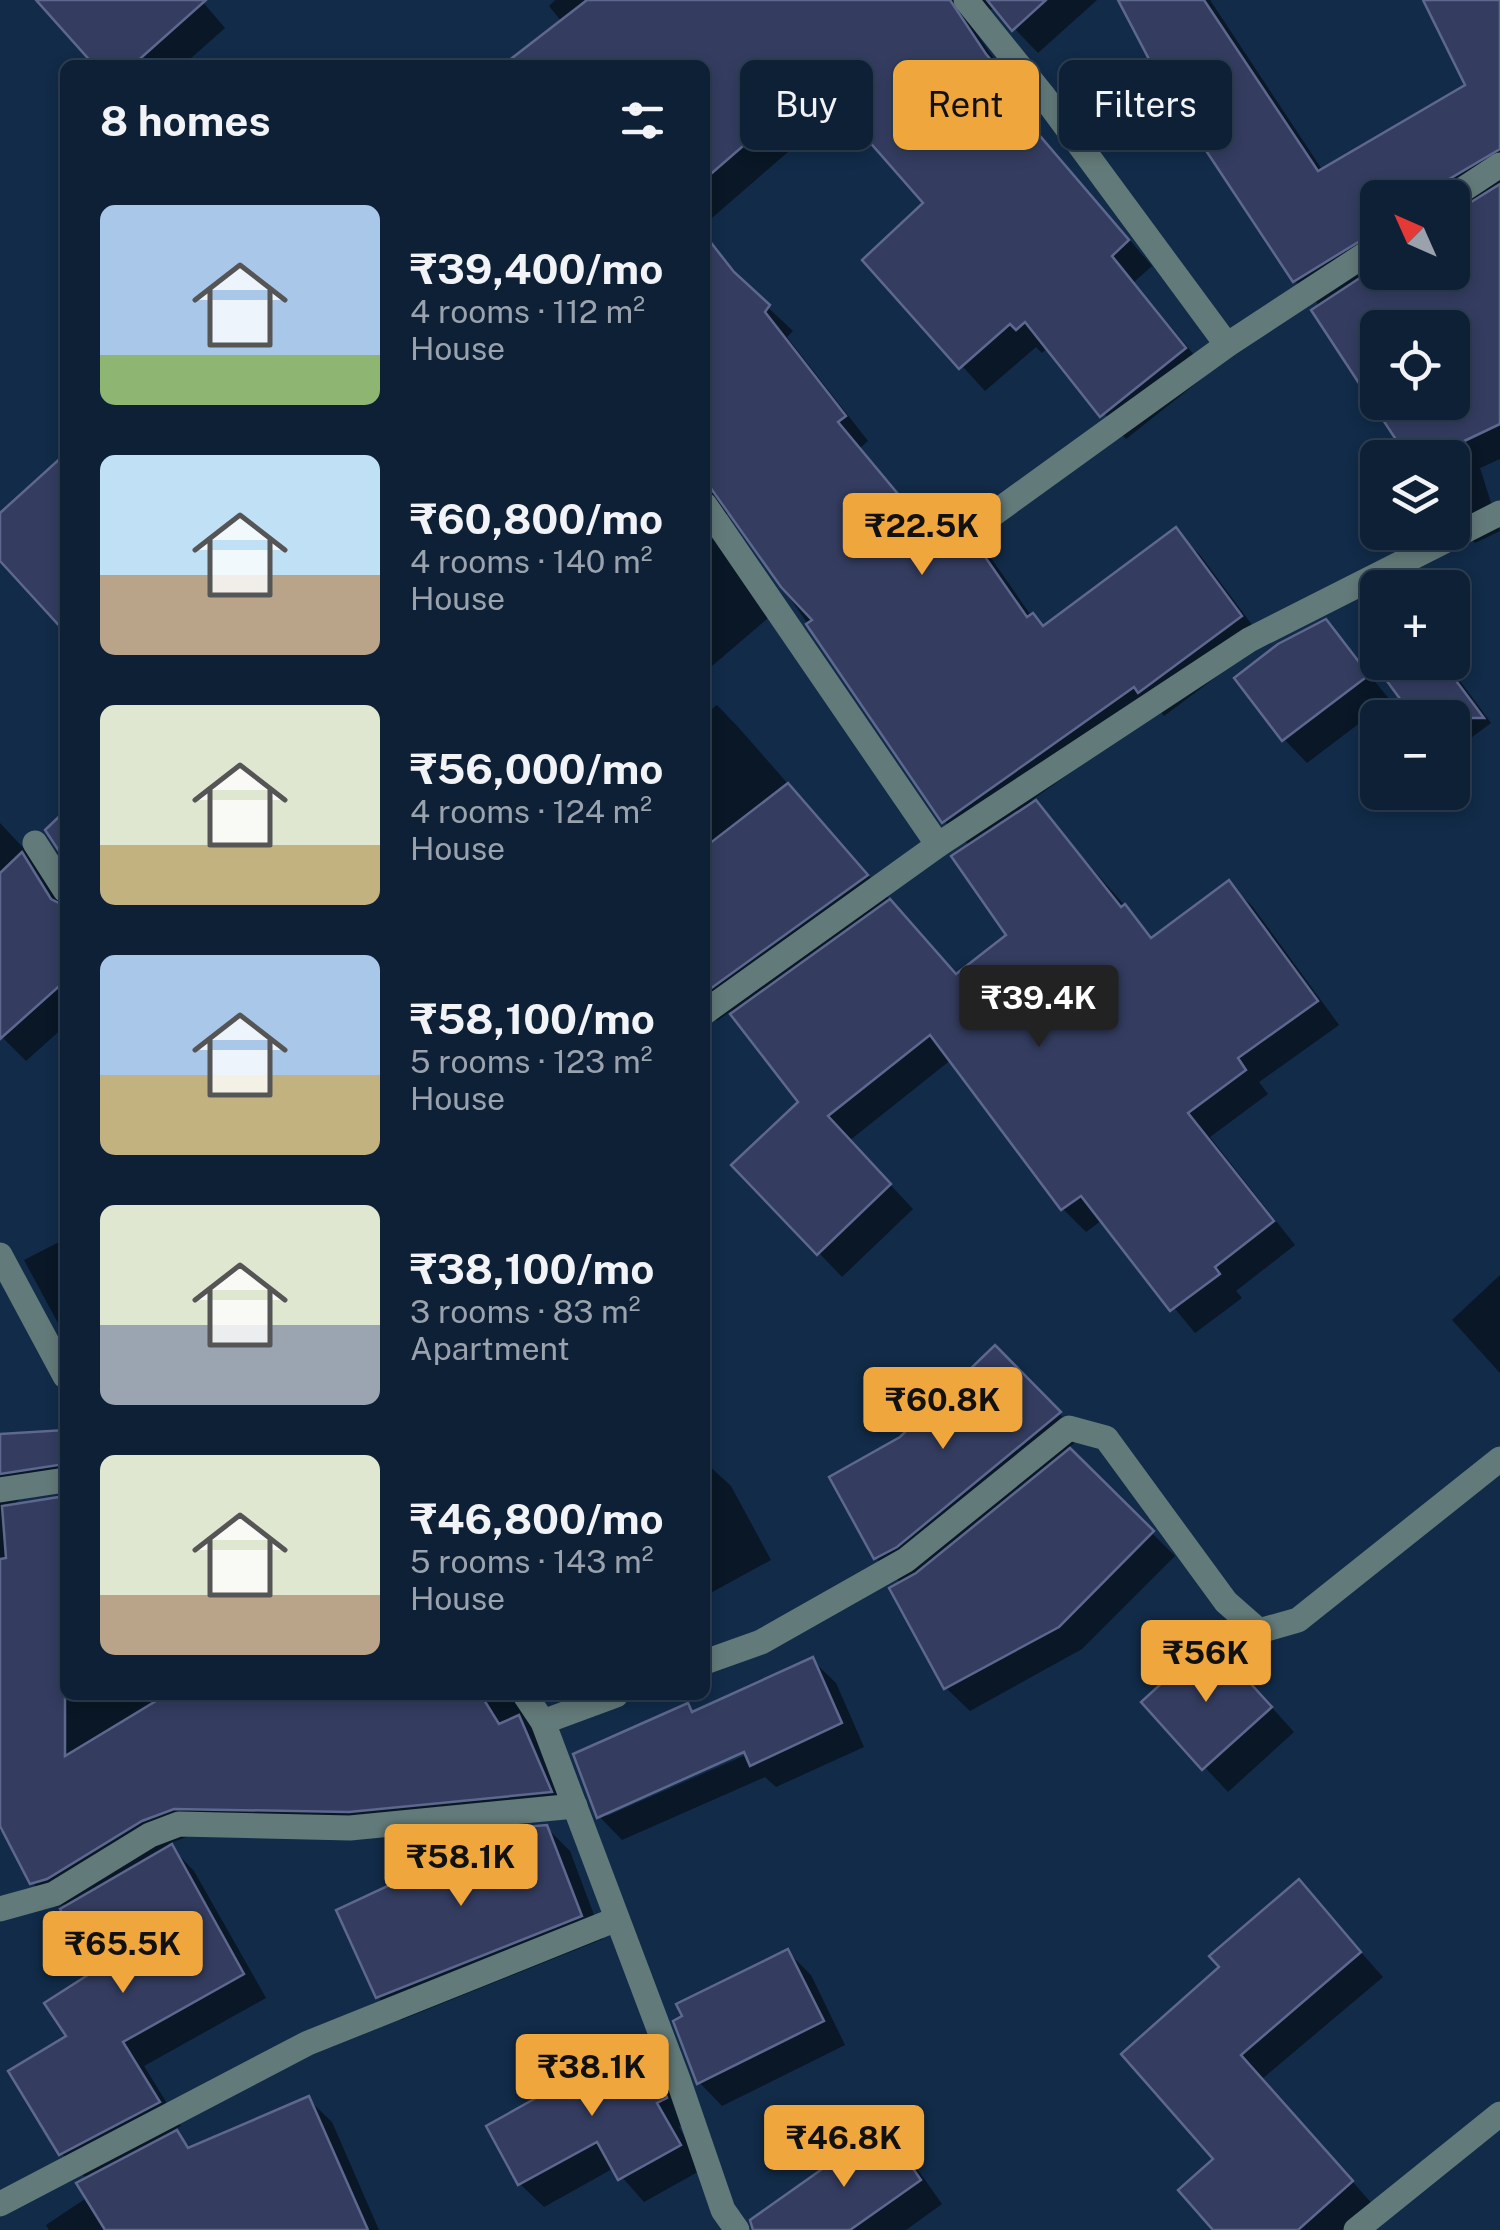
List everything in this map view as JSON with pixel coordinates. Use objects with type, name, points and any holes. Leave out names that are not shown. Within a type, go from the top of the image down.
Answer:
[{"type":"street","points":[[966,0],[1042,94],[1227,345]]},
{"type":"street","points":[[1470,184],[1500,164]]},
{"type":"street","points":[[982,522],[1227,345],[1360,258]]},
{"type":"street","points":[[710,512],[938,845]]},
{"type":"street","points":[[710,1008],[938,845],[1249,640],[1500,513]]},
{"type":"street","points":[[35,843],[60,882]]},
{"type":"street","points":[[0,1256],[60,1367]]},
{"type":"street","points":[[710,1660],[761,1642],[906,1560],[1069,1428],[1106,1438],[1226,1602],[1259,1630],[1298,1620],[1500,1460]]},
{"type":"street","points":[[0,1490],[60,1481]]},
{"type":"street","points":[[528,1700],[543,1722],[575,1806],[722,2210],[738,2230]]},
{"type":"street","points":[[543,1722],[602,1700]]},
{"type":"street","points":[[0,1909],[54,1894],[150,1835],[179,1824],[350,1828],[575,1806]]},
{"type":"street","points":[[0,2204],[308,2043],[617,1919]]},
{"type":"street","points":[[1356,2230],[1500,2114]]},
{"type":"building","points":[[36,0],[206,0],[139,60],[90,60]]},
{"type":"building","points":[[587,0],[950,0],[991,60],[893,60],[893,150],[1039,150],[1039,135],[1129,240],[1112,256],[1186,348],[1100,417],[1025,322],[1016,330],[1010,324],[959,369],[862,260],[923,203],[873,146],[873,60],[740,60],[740,149],[710,175],[710,60],[509,60]]},
{"type":"building","points":[[987,0],[1046,0],[1012,31]]},
{"type":"building","points":[[1118,0],[1204,0],[1318,171],[1465,85],[1423,0],[1500,0],[1500,149],[1448,180],[1360,180],[1360,241],[1293,282],[1206,150],[1232,150],[1232,60],[1149,60]]},
{"type":"building","points":[[1500,184],[1500,424],[1466,440],[1396,440],[1383,420],[1470,420],[1470,310],[1360,310],[1360,385],[1311,310],[1360,278],[1360,290],[1470,290],[1470,203]]},
{"type":"building","points":[[710,241],[734,272],[770,305],[765,312],[846,416],[838,422],[933,536],[958,518],[1027,617],[1033,613],[1043,626],[1176,527],[1242,616],[1138,693],[1134,687],[942,823],[806,624],[812,620],[781,587],[710,487]]},
{"type":"building","points":[[60,459],[60,627],[0,561],[0,513]]},
{"type":"building","points":[[1326,619],[1360,663],[1362,680],[1282,741],[1234,678],[1278,644]]},
{"type":"building","points":[[1386,680],[1456,680],[1484,718],[1470,718],[1470,700],[1401,700]]},
{"type":"building","points":[[788,783],[868,875],[710,989],[710,843]]},
{"type":"building","points":[[1036,800],[1121,907],[1125,904],[1151,938],[1229,880],[1318,1001],[1238,1058],[1246,1070],[1188,1113],[1274,1221],[1215,1267],[1220,1274],[1170,1311],[1081,1196],[1061,1210],[930,1035],[828,1116],[891,1184],[817,1255],[731,1165],[798,1102],[730,1014],[890,899],[956,974],[1006,935],[951,856]]},
{"type":"building","points":[[60,816],[60,852],[45,830]]},
{"type":"building","points":[[22,852],[51,899],[60,904],[60,985],[0,1039],[0,873]]},
{"type":"building","points":[[995,1345],[1061,1412],[897,1547],[874,1559],[829,1477],[900,1437]]},
{"type":"building","points":[[60,1430],[60,1465],[0,1474],[0,1434]]},
{"type":"building","points":[[1070,1448],[1154,1531],[1059,1627],[944,1689],[889,1588],[916,1573]]},
{"type":"building","points":[[60,1497],[60,1700],[65,1700],[65,1756],[158,1700],[484,1700],[499,1724],[519,1715],[552,1792],[349,1812],[174,1809],[142,1821],[47,1879],[30,1884],[0,1826],[0,1559],[6,1558],[2,1506]]},
{"type":"building","points":[[1210,1639],[1272,1707],[1202,1770],[1141,1702]]},
{"type":"building","points":[[813,1657],[842,1723],[750,1766],[744,1752],[597,1818],[573,1754],[688,1703],[692,1712]]},
{"type":"building","points":[[547,1825],[582,1916],[376,1998],[336,1910],[512,1828]]},
{"type":"building","points":[[172,1844],[244,1974],[123,2042],[160,2102],[59,2155],[8,2071],[66,2036],[44,2003],[94,1971],[60,1909]]},
{"type":"building","points":[[1299,1879],[1361,1952],[1241,2055],[1353,2181],[1298,2230],[1213,2230],[1178,2190],[1213,2159],[1121,2054],[1219,1967],[1209,1956]]},
{"type":"building","points":[[788,1949],[824,2021],[697,2084],[673,2021],[682,2016],[676,2004]]},
{"type":"building","points":[[645,2037],[667,2098],[657,2103],[681,2145],[618,2180],[597,2142],[518,2185],[486,2126]]},
{"type":"building","points":[[309,2096],[368,2230],[105,2230],[76,2183],[177,2130],[188,2148]]},
{"type":"building","points":[[883,2126],[921,2180],[850,2230],[753,2230],[750,2220]]}]
